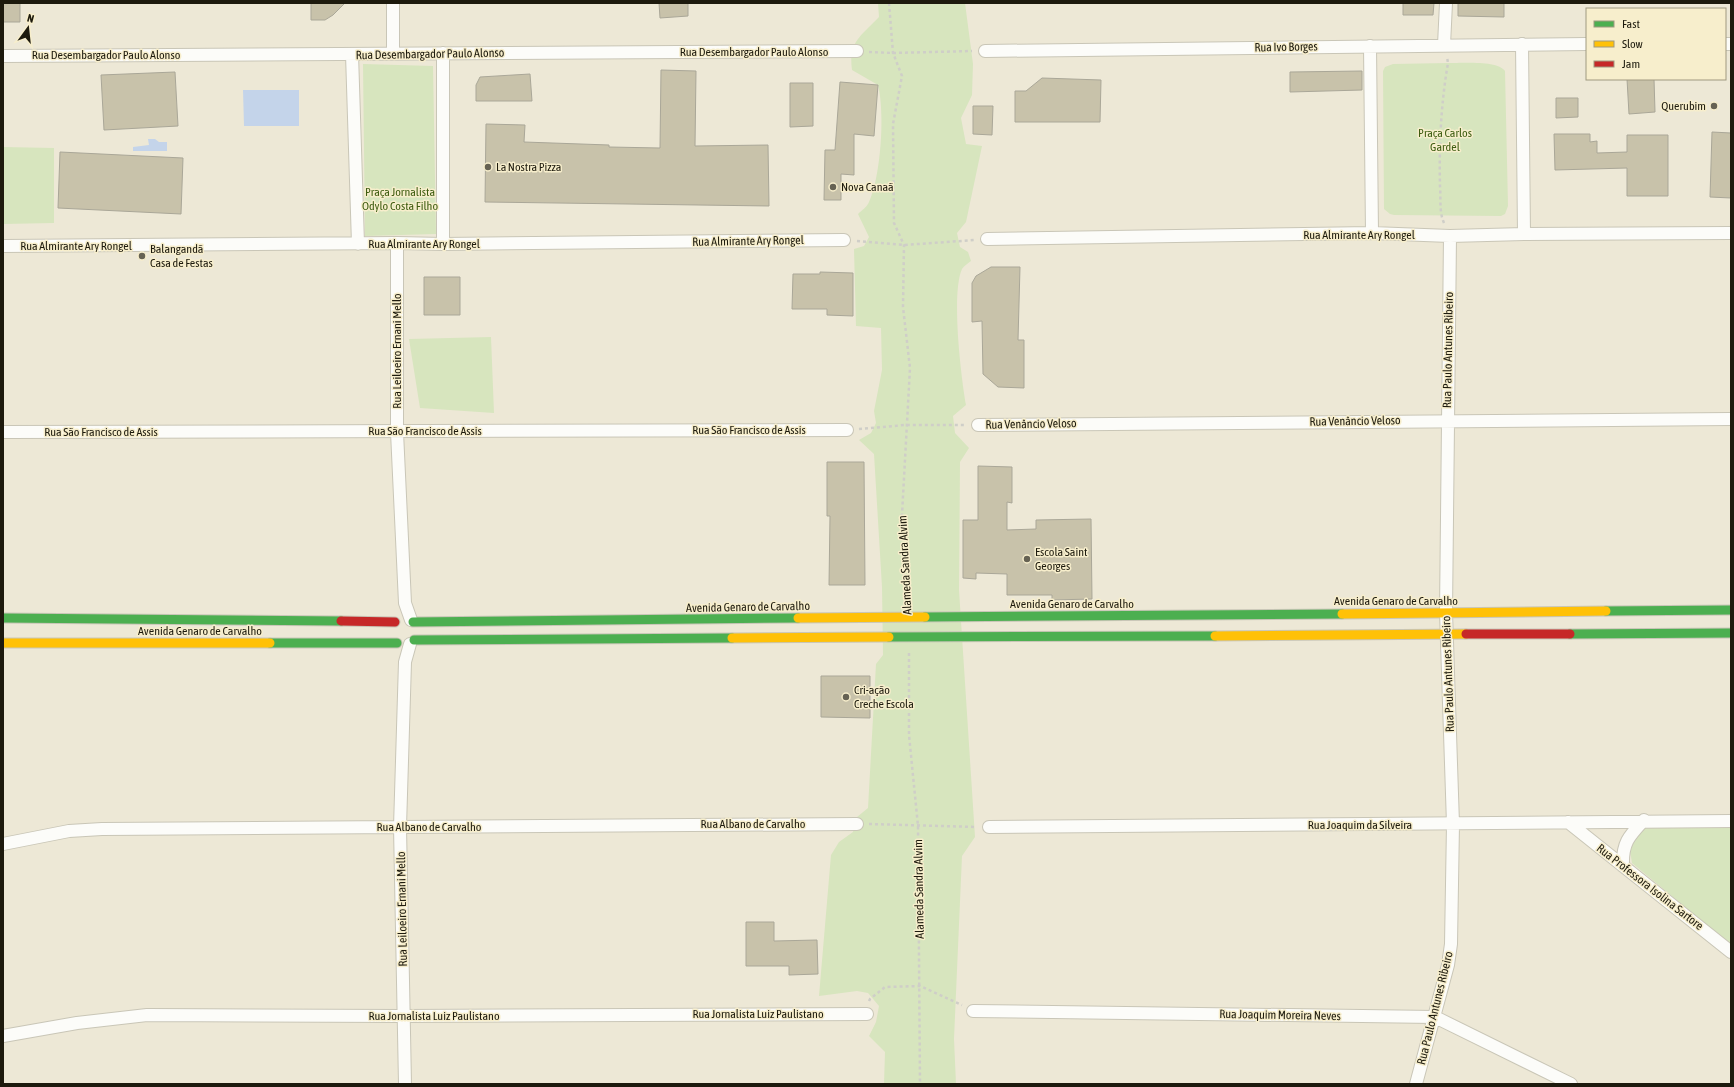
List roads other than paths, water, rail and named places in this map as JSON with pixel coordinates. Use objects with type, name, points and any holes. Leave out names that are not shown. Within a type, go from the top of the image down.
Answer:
[{"type":"street","points":[[393,3],[393,53]]},
{"type":"street","points":[[1444,45],[1446,3]]},
{"type":"street","points":[[1522,44],[1521,90],[1524,234]]},
{"type":"street","name":"Rua Ivo Borges","points":[[985,51],[1586,44]]},
{"type":"street","points":[[1370,46],[1372,233]]},
{"type":"street","name":"Rua Desembargador Paulo Alonso","points":[[3,56],[857,51]]},
{"type":"street","points":[[442,53],[443,244]]},
{"type":"street","points":[[352,54],[358,244]]},
{"type":"street","name":"Rua Almirante Ary Rongel","points":[[987,239],[1372,233],[1450,236],[1524,234],[1731,233]]},
{"type":"street","name":"Rua Paulo Antunes Ribeiro","points":[[1416,1084],[1448,965],[1451,944],[1453,824],[1446,612],[1450,236]]},
{"type":"street","name":"Rua Almirante Ary Rongel","points":[[3,246],[844,240]]},
{"type":"street","name":"Rua Leiloeiro Ernani Mello","points":[[397,243],[397,432],[405,603],[404,621]]},
{"type":"street","name":"Rua Venâncio Veloso","points":[[978,424],[1731,419]]},
{"type":"street","name":"Rua São Francisco de Assis","points":[[3,432],[847,430]]},
{"type":"street","name":"Avenida Genaro de Carvalho","points":[[3,618],[404,621],[907,617],[954,623],[1446,612],[1731,610]]},
{"type":"street","points":[[876,617],[881,618],[884,624],[884,632],[877,637]]},
{"type":"street","points":[[404,621],[417,628],[417,634],[406,643],[392,639],[390,633],[391,627],[404,621]]},
{"type":"street","points":[[954,623],[956,635],[960,637]]},
{"type":"street","name":"Avenida Genaro de Carvalho","points":[[3,643],[406,643],[877,637],[1731,633]]},
{"type":"street","name":"Rua Leiloeiro Ernani Mello","points":[[405,1084],[400,827],[406,643]]},
{"type":"street","points":[[1623,866],[1622,854],[1624,845],[1629,836],[1644,820]]},
{"type":"street","name":"Rua Joaquim da Silveira","points":[[989,827],[1453,824],[1644,820],[1731,821]]},
{"type":"street","name":"Rua Professora Isolina Sartore","points":[[1568,822],[1731,952]]},
{"type":"street","name":"Rua Albano de Carvalho","points":[[3,844],[69,831],[102,829],[857,824]]},
{"type":"street","name":"Rua Joaquim Moreira Neves","points":[[974,1010],[1435,1017],[1571,1084]]},
{"type":"street","name":"Rua Jornalista Luiz Paulistano","points":[[3,1036],[77,1022],[147,1015],[403,1016],[867,1014]]},
{"type":"water","points":[[243,90],[299,90],[299,126],[244,126]]},
{"type":"water","points":[[148,139],[155,139],[159,142],[167,142],[167,151],[133,151],[133,147],[149,145]]},
{"type":"place","name":"Querubim","points":[[1714,106]]},
{"type":"place","name":"La Nostra Pizza","points":[[488,167]]},
{"type":"place","name":"Nova Canaã","points":[[833,187]]},
{"type":"place","name":"Balangandã Casa de Festas","points":[[142,256]]},
{"type":"place","name":"Escola Saint Georges","points":[[1027,559]]},
{"type":"place","name":"Cri-ação Creche Escola","points":[[846,697]]},
{"type":"park label","name":"Praça Carlos Gardel","points":[[1445,140]]},
{"type":"park label","name":"Praça Jornalista Odylo Costa Filho","points":[[400,199]]}]
